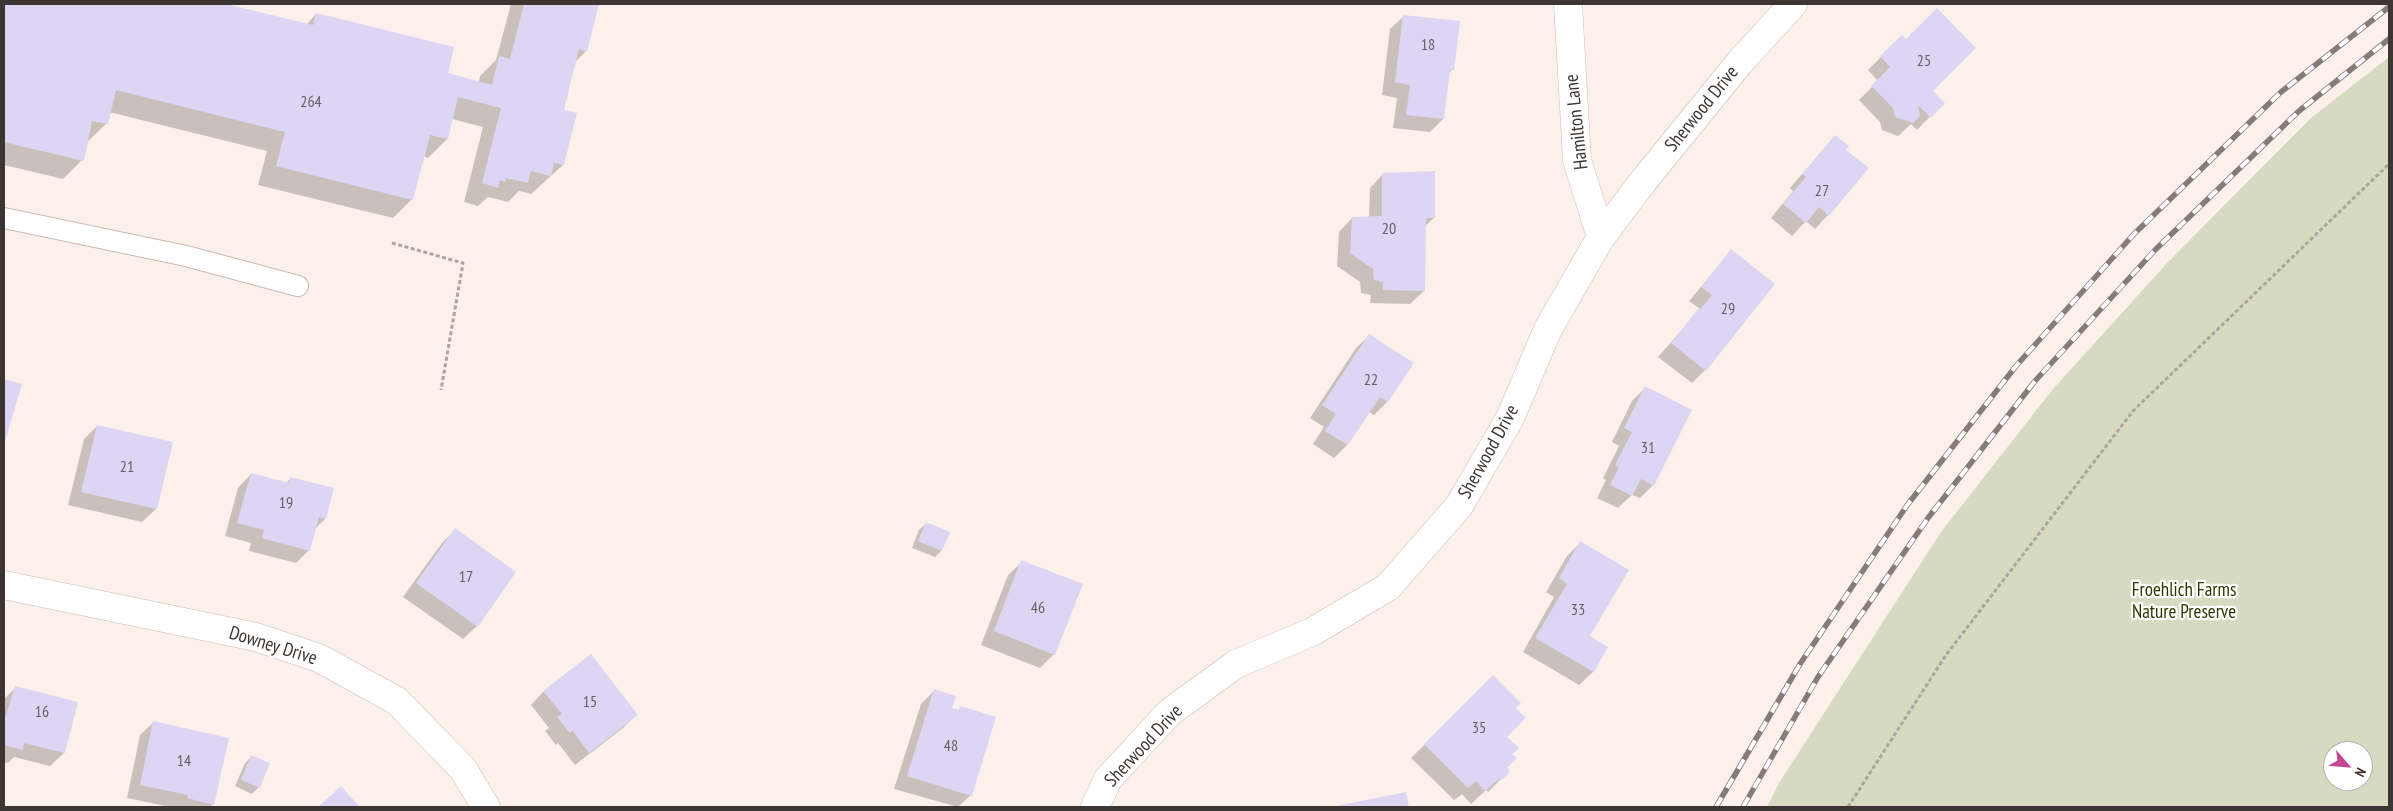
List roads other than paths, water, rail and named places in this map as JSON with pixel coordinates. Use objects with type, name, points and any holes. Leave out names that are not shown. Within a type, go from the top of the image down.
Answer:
[{"type":"street","name":"Hamilton Lane","points":[[1568,4],[1577,160],[1601,237]]},
{"type":"street","name":"Sherwood Drive","points":[[1094,807],[1108,779],[1170,712],[1236,664],[1312,632],[1388,587],[1408,565],[1464,498],[1510,418],[1548,329],[1601,237],[1645,179],[1740,62],[1793,4]]},
{"type":"street","name":"Downey Drive","points":[[4,585],[256,638],[319,658],[397,701],[463,769],[486,807]]},
{"type":"lane","points":[[4,218],[186,256],[298,286]]},
{"type":"railway","points":[[1716,807],[1800,664],[1908,504],[2016,366],[2134,234],[2281,92],[2389,7]]},
{"type":"railway","points":[[1743,807],[1818,677],[1928,518],[2035,381],[2155,250],[2299,111],[2389,39]]},
{"type":"park label","name":"Froehlich Farms Nature Preserve","points":[[2184,602]]}]
